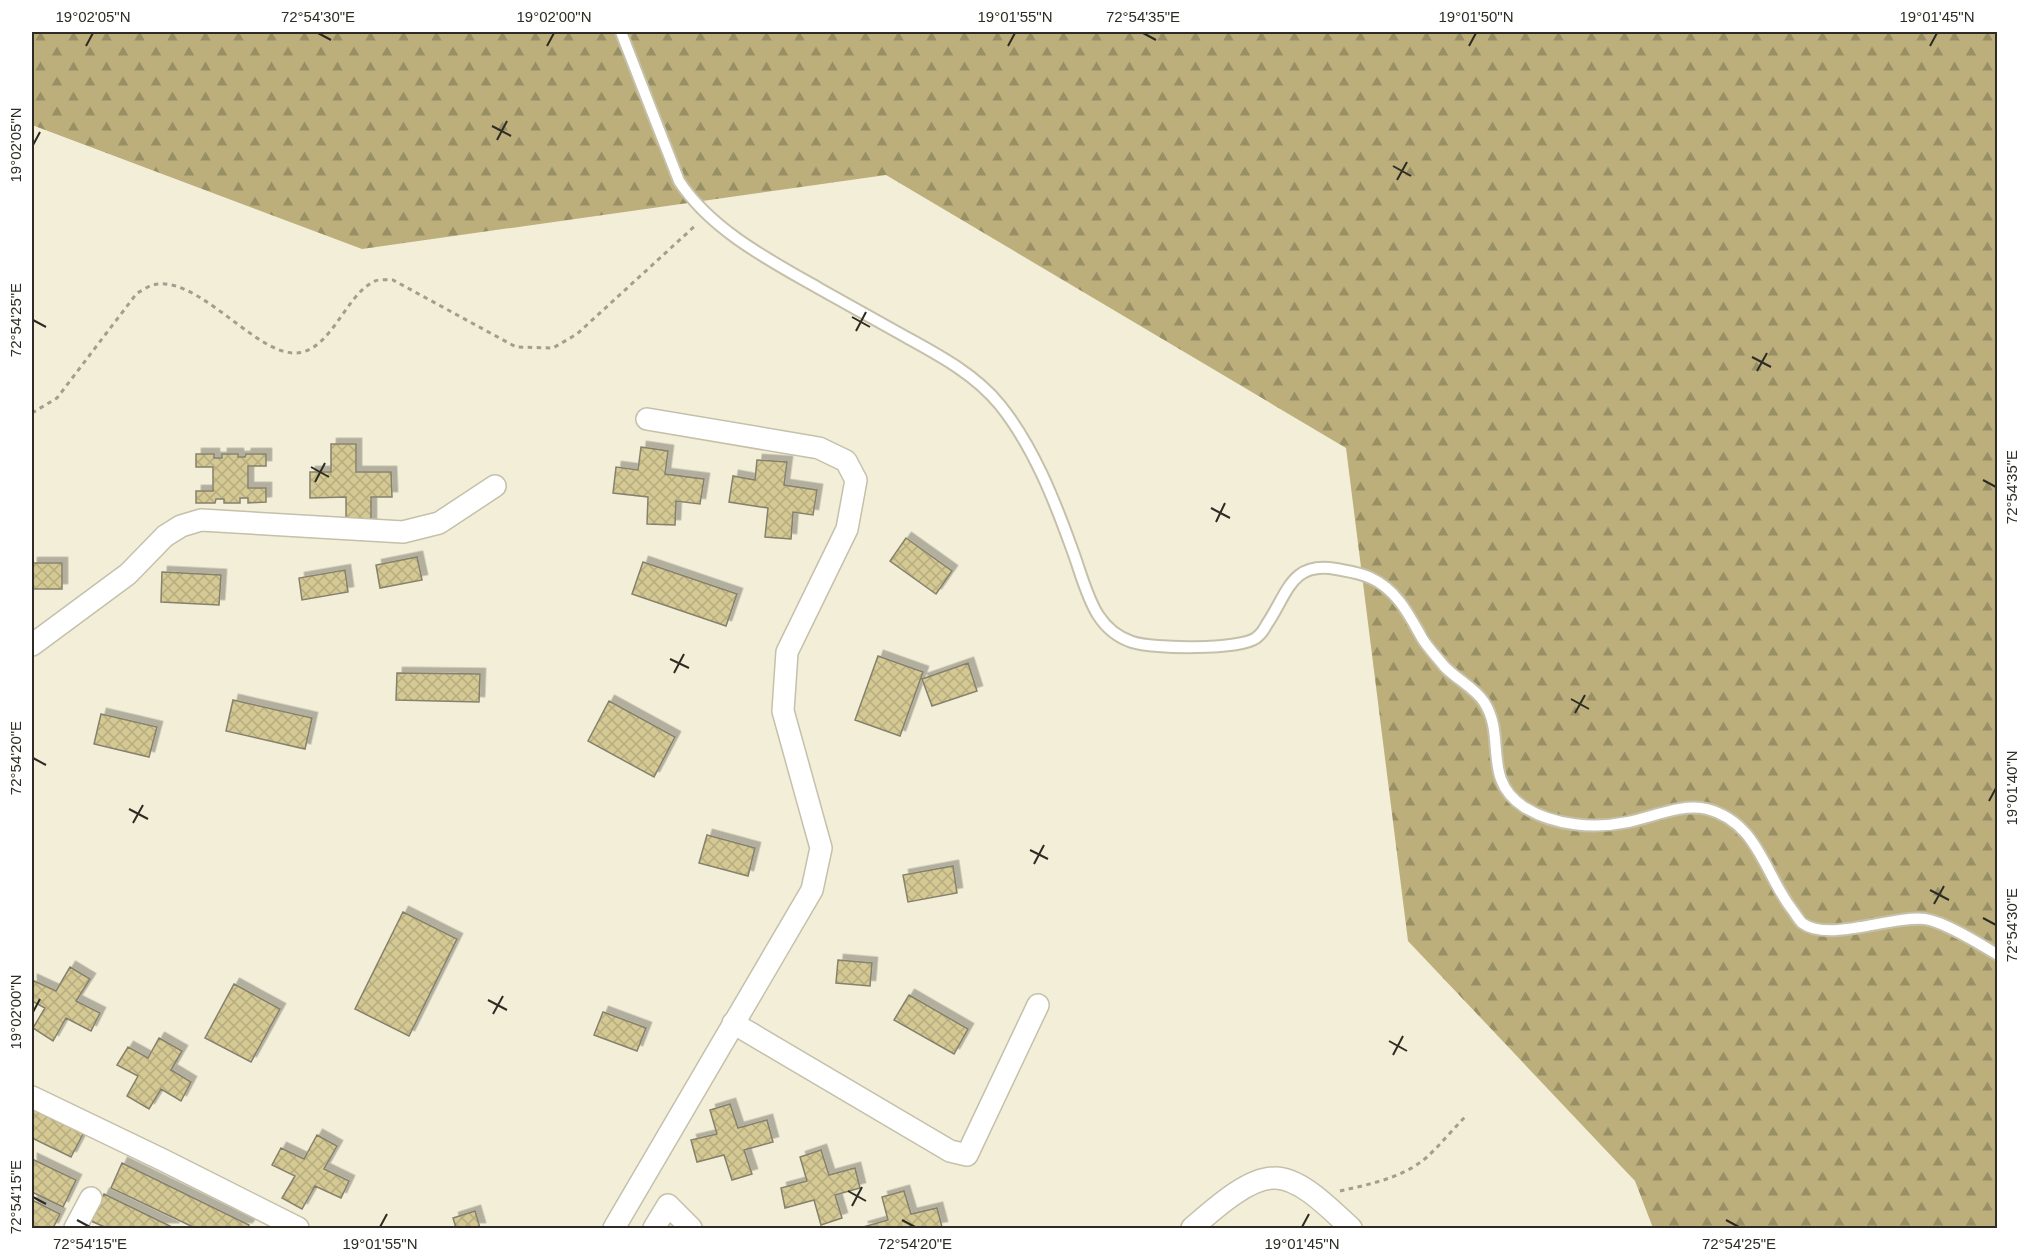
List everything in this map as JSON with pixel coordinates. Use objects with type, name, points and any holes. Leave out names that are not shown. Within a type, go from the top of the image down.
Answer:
[{"type":"street","points":[[614,1228],[812,890],[821,848],[783,711],[787,652],[847,529],[856,480],[846,461],[819,448],[647,418]]},
{"type":"street","points":[[32,645],[128,574],[165,536],[180,526],[201,520],[403,532],[439,523],[495,486]]},
{"type":"street","points":[[733,1023],[950,1151],[967,1155],[1038,1005]]},
{"type":"street","points":[[32,1097],[298,1228]]},
{"type":"street","points":[[1192,1228],[1217,1207],[1252,1184],[1275,1178],[1290,1182],[1318,1197],[1351,1228]]},
{"type":"street","points":[[75,1228],[91,1198]]},
{"type":"street","points":[[654,1228],[668,1205],[692,1228]]},
{"type":"lane","points":[[621,32],[679,181],[689,196],[707,215],[778,265],[938,355],[975,380],[1000,405],[1034,457],[1064,526],[1095,610],[1111,632],[1136,644],[1183,649],[1250,642],[1260,634],[1280,606],[1295,576],[1315,566],[1338,569],[1371,578],[1395,596],[1411,616],[1424,642],[1448,670],[1484,700],[1494,725],[1496,765],[1506,790],[1524,806],[1549,818],[1590,827],[1629,822],[1667,811],[1704,808],[1731,819],[1750,835],[1780,894],[1802,923],[1825,931],[1914,919],[1930,919],[1998,955]]},
{"type":"path","points":[[32,413],[57,398],[137,294],[153,285],[168,284],[190,291],[272,347],[288,353],[302,352],[318,345],[363,290],[376,280],[393,280],[516,347],[554,348],[577,334],[707,215]]},
{"type":"path","points":[[1318,1197],[1388,1179],[1409,1169],[1426,1158],[1466,1116]]},
{"type":"green space","points":[[32,32],[1997,32],[1997,1228],[1653,1228],[1635,1181],[1408,941],[1346,448],[886,175],[362,249],[32,125]]},
{"type":"building","points":[[331,444],[356,444],[356,472],[391,472],[392,497],[371,497],[371,525],[346,525],[346,497],[310,498],[310,472],[331,472]]},
{"type":"building","points":[[641,447],[668,451],[665,474],[704,479],[700,504],[676,501],[675,525],[647,524],[648,497],[613,493],[616,467],[638,470]]},
{"type":"building","points":[[196,454],[214,454],[214,458],[222,458],[222,454],[238,454],[238,457],[245,457],[246,454],[266,454],[266,466],[248,466],[248,488],[266,488],[266,502],[248,503],[248,498],[240,498],[240,503],[224,503],[224,499],[216,499],[215,503],[196,503],[196,491],[213,491],[213,467],[196,467]]},
{"type":"building","points":[[757,460],[787,462],[784,485],[817,490],[813,515],[793,512],[791,539],[765,537],[768,508],[729,502],[733,476],[755,480]]},
{"type":"building","points":[[906,538],[952,571],[936,594],[890,561]]},
{"type":"building","points":[[417,557],[422,580],[380,588],[376,565]]},
{"type":"building","points":[[643,562],[737,594],[726,626],[632,594]]},
{"type":"building","points":[[32,563],[62,563],[62,589],[32,589]]},
{"type":"building","points":[[345,570],[348,592],[302,600],[299,578]]},
{"type":"building","points":[[162,572],[221,575],[219,605],[161,602]]},
{"type":"building","points":[[878,656],[923,672],[900,736],[855,720]]},
{"type":"building","points":[[968,663],[977,691],[932,706],[922,679]]},
{"type":"building","points":[[397,673],[480,674],[479,702],[396,700]]},
{"type":"building","points":[[233,700],[312,718],[305,749],[226,731]]},
{"type":"building","points":[[609,701],[675,737],[654,777],[588,741]]},
{"type":"building","points":[[101,714],[157,727],[149,757],[94,744]]},
{"type":"building","points":[[707,835],[755,848],[748,876],[699,863]]},
{"type":"building","points":[[953,866],[957,893],[908,902],[903,875]]},
{"type":"building","points":[[403,912],[457,939],[409,1036],[355,1009]]},
{"type":"building","points":[[838,960],[872,963],[870,986],[836,983]]},
{"type":"building","points":[[70,967],[90,979],[76,1001],[100,1013],[91,1031],[66,1018],[53,1041],[33,1028],[45,1008],[32,1001],[32,980],[56,991]]},
{"type":"building","points":[[234,984],[280,1009],[251,1062],[205,1038]]},
{"type":"building","points":[[909,995],[968,1029],[954,1054],[894,1020]]},
{"type":"building","points":[[603,1012],[646,1028],[637,1051],[594,1035]]},
{"type":"building","points":[[159,1038],[182,1051],[171,1070],[191,1082],[181,1101],[161,1089],[149,1109],[127,1096],[138,1076],[117,1065],[128,1047],[148,1058]]},
{"type":"building","points":[[730,1104],[738,1128],[767,1120],[773,1142],[744,1150],[752,1174],[732,1180],[724,1155],[697,1162],[691,1140],[717,1134],[710,1110]]},
{"type":"building","points":[[32,1107],[84,1132],[71,1157],[32,1138]]},
{"type":"building","points":[[317,1135],[337,1146],[324,1169],[349,1181],[341,1198],[315,1186],[302,1209],[282,1198],[295,1176],[272,1165],[281,1148],[304,1159]]},
{"type":"building","points":[[821,1150],[829,1175],[855,1168],[860,1188],[835,1195],[842,1218],[821,1225],[814,1200],[785,1208],[781,1188],[807,1181],[800,1157]]},
{"type":"building","points":[[32,1159],[76,1180],[63,1207],[32,1192]]},
{"type":"building","points":[[122,1163],[249,1225],[247,1228],[195,1228],[111,1188]]},
{"type":"building","points":[[904,1191],[911,1214],[937,1208],[942,1227],[863,1228],[888,1220],[882,1197]]},
{"type":"building","points":[[104,1194],[174,1228],[107,1228],[91,1221]]},
{"type":"building","points":[[32,1200],[60,1214],[53,1228],[32,1228]]},
{"type":"building","points":[[475,1211],[480,1228],[456,1228],[453,1218]]}]
